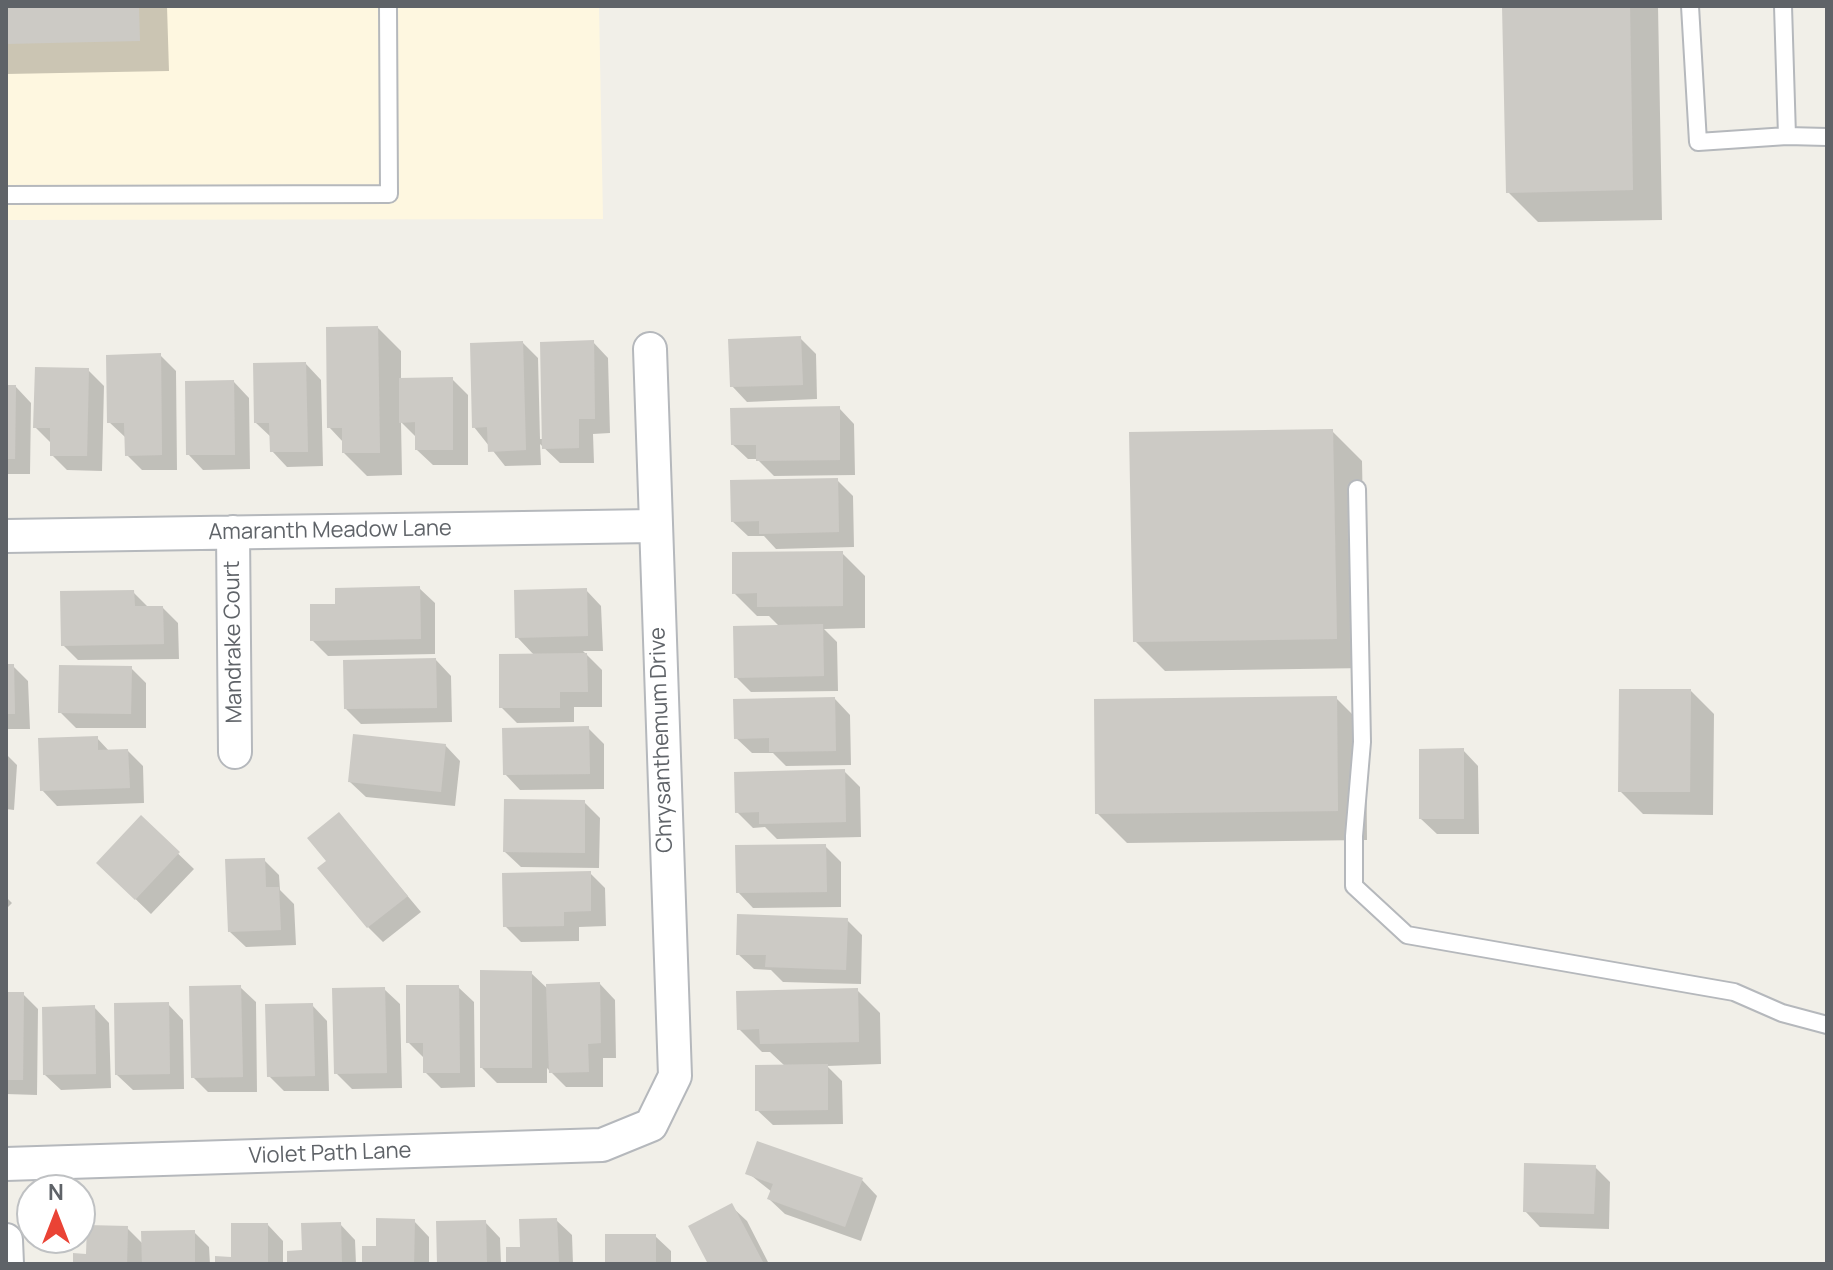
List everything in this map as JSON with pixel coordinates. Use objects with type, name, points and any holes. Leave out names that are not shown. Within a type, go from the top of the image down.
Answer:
[{"type":"street","name":"Chrysanthemum Drive","points":[[650,349],[653,526],[675,1076],[651,1125]]},
{"type":"street","name":"Amaranth Meadow Lane","points":[[6,536],[653,526]]},
{"type":"street","name":"Mandrake Court","points":[[233,532],[235,752]]},
{"type":"street","name":"Violet Path Lane","points":[[6,1164],[602,1145],[651,1125]]},
{"type":"street","points":[[6,1240],[7,1264]]},
{"type":"lane","points":[[6,195],[389,194],[388,6]]},
{"type":"lane","points":[[1690,6],[1698,142],[1787,136],[1827,137]]},
{"type":"lane","points":[[1783,6],[1787,136]]},
{"type":"lane","points":[[1357,489],[1362,742],[1354,836],[1354,886],[1407,935],[1734,992],[1782,1013],[1827,1025]]},
{"type":"shaded area","points":[[6,6],[599,6],[603,219],[6,220]]},
{"type":"building","points":[[6,6],[139,6],[140,41],[6,44]]},
{"type":"building","points":[[1502,6],[1630,6],[1633,190],[1506,193]]},
{"type":"building","points":[[378,326],[380,453],[342,453],[342,428],[327,428],[326,327]]},
{"type":"building","points":[[801,336],[803,385],[730,387],[728,339]]},
{"type":"building","points":[[594,340],[595,419],[579,419],[579,448],[542,449],[540,342]]},
{"type":"building","points":[[523,341],[526,450],[488,452],[487,427],[472,428],[470,343]]},
{"type":"building","points":[[161,353],[162,455],[125,456],[124,423],[107,423],[106,355]]},
{"type":"building","points":[[306,362],[308,452],[270,452],[269,423],[254,423],[253,363]]},
{"type":"building","points":[[35,367],[89,368],[87,456],[50,456],[50,428],[33,428]]},
{"type":"building","points":[[453,377],[453,450],[415,450],[415,422],[399,423],[399,378]]},
{"type":"building","points":[[234,380],[235,455],[186,455],[185,381]]},
{"type":"building","points":[[6,385],[16,385],[15,459],[6,459]]},
{"type":"building","points":[[840,406],[840,460],[756,461],[756,445],[731,445],[730,408]]},
{"type":"building","points":[[1333,429],[1337,639],[1133,642],[1129,432]]},
{"type":"building","points":[[838,478],[839,532],[759,534],[759,521],[731,522],[730,480]]},
{"type":"building","points":[[843,551],[843,606],[757,607],[757,593],[732,594],[732,552]]},
{"type":"building","points":[[420,586],[421,639],[310,641],[310,604],[335,604],[335,588]]},
{"type":"building","points":[[587,588],[588,636],[515,638],[514,590]]},
{"type":"building","points":[[134,590],[135,606],[163,606],[164,644],[61,646],[60,591]]},
{"type":"building","points":[[823,624],[824,676],[734,678],[733,626]]},
{"type":"building","points":[[587,653],[588,692],[560,692],[560,708],[499,708],[499,654]]},
{"type":"building","points":[[436,658],[437,708],[344,709],[343,660]]},
{"type":"building","points":[[6,664],[14,664],[15,714],[6,714]]},
{"type":"building","points":[[59,665],[132,666],[131,714],[58,713]]},
{"type":"building","points":[[1619,689],[1691,689],[1690,792],[1618,792]]},
{"type":"building","points":[[1337,696],[1338,811],[1095,814],[1094,699]]},
{"type":"building","points":[[835,697],[836,751],[769,752],[769,738],[734,739],[733,699]]},
{"type":"building","points":[[589,726],[590,774],[503,775],[502,728]]},
{"type":"building","points":[[353,734],[446,744],[441,792],[348,782]]},
{"type":"building","points":[[98,736],[98,750],[128,749],[130,788],[40,791],[38,738]]},
{"type":"building","points":[[1464,748],[1464,819],[1419,819],[1419,749]]},
{"type":"building","points":[[845,769],[846,822],[759,824],[759,812],[735,813],[734,772]]},
{"type":"building","points":[[504,799],[585,800],[585,853],[503,852]]},
{"type":"building","points":[[339,812],[408,896],[367,928],[317,868],[326,861],[307,838]]},
{"type":"building","points":[[141,815],[180,852],[135,900],[96,863]]},
{"type":"building","points":[[826,844],[827,892],[736,893],[735,845]]},
{"type":"building","points":[[265,858],[266,887],[279,887],[281,930],[228,932],[225,859]]},
{"type":"building","points":[[591,871],[591,911],[564,912],[564,926],[503,927],[502,873]]},
{"type":"building","points":[[737,914],[848,918],[846,970],[765,967],[766,955],[736,955]]},
{"type":"building","points":[[480,970],[532,971],[532,1068],[480,1068]]},
{"type":"building","points":[[600,982],[601,1043],[588,1044],[589,1072],[549,1073],[546,984]]},
{"type":"building","points":[[241,985],[243,1077],[191,1078],[189,986]]},
{"type":"building","points":[[406,985],[459,985],[460,1073],[423,1073],[423,1043],[406,1043]]},
{"type":"building","points":[[385,987],[387,1073],[334,1074],[332,988]]},
{"type":"building","points":[[858,988],[859,1042],[760,1044],[759,1029],[737,1030],[736,991]]},
{"type":"building","points":[[6,992],[24,992],[23,1080],[6,1080]]},
{"type":"building","points":[[169,1002],[170,1074],[115,1075],[114,1003]]},
{"type":"building","points":[[313,1003],[315,1076],[267,1077],[265,1004]]},
{"type":"building","points":[[95,1005],[96,1074],[43,1075],[42,1007]]},
{"type":"building","points":[[828,1064],[828,1110],[755,1111],[755,1065]]},
{"type":"building","points":[[757,1141],[863,1178],[845,1227],[767,1199],[773,1184],[745,1174]]},
{"type":"building","points":[[1524,1163],[1596,1165],[1594,1214],[1523,1212]]},
{"type":"building","points":[[732,1203],[764,1264],[708,1264],[688,1226]]},
{"type":"building","points":[[376,1218],[415,1219],[414,1264],[362,1264],[362,1246],[376,1246]]},
{"type":"building","points":[[557,1218],[559,1264],[506,1264],[506,1247],[520,1247],[519,1219]]},
{"type":"building","points":[[486,1220],[487,1264],[437,1264],[436,1221]]},
{"type":"building","points":[[341,1222],[342,1264],[287,1264],[287,1251],[302,1250],[301,1223]]},
{"type":"building","points":[[231,1223],[268,1223],[268,1264],[215,1264],[215,1256],[231,1257]]},
{"type":"building","points":[[96,1225],[128,1226],[127,1264],[73,1264],[73,1254],[96,1254]]},
{"type":"building","points":[[195,1230],[195,1264],[142,1264],[141,1231]]},
{"type":"building","points":[[605,1234],[656,1234],[656,1264],[605,1264]]}]
